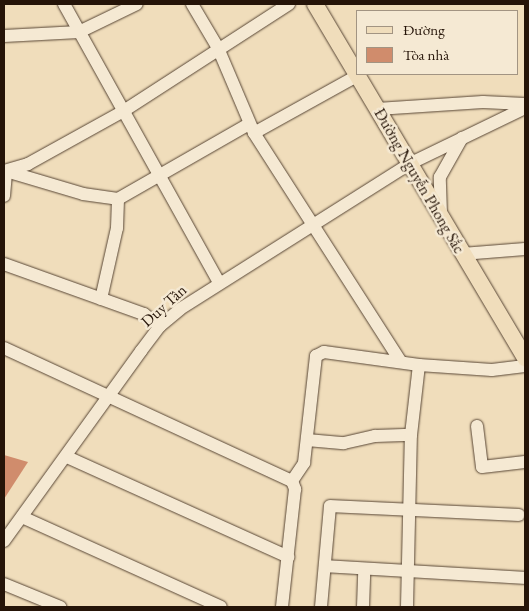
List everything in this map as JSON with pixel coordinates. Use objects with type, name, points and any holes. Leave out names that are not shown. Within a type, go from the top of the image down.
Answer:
[{"type":"main road","name":"Đường Nguyễn Phong Sắc","points":[[315,4],[356,74]]},
{"type":"main road","name":"Đường Nguyễn Phong Sắc","points":[[357,76],[525,358]]},
{"type":"street","points":[[64,4],[122,112],[219,282]]},
{"type":"street","points":[[4,36],[79,32],[137,4]]},
{"type":"street","points":[[192,4],[218,48],[251,129],[315,225],[401,362]]},
{"type":"street","points":[[5,171],[28,164],[122,112],[218,48],[289,4]]},
{"type":"street","points":[[5,171],[83,194],[118,199],[159,176],[357,76]]},
{"type":"street","points":[[377,109],[483,102],[525,104]]},
{"type":"street","name":"Duy Tân","points":[[4,541],[160,326],[219,282],[315,225],[409,164],[525,108]]},
{"type":"street","points":[[441,219],[440,176],[463,137]]},
{"type":"street","points":[[4,196],[5,171]]},
{"type":"street","points":[[101,298],[117,228],[118,199]]},
{"type":"street","points":[[462,254],[525,249]]},
{"type":"street","points":[[4,264],[144,314],[160,326]]},
{"type":"street","points":[[4,348],[110,395],[292,481],[295,489],[282,607]]},
{"type":"street","points":[[292,481],[304,463],[316,356],[324,352],[419,365],[492,370],[525,366]]},
{"type":"street","points":[[407,607],[412,511],[411,436],[419,365]]},
{"type":"street","points":[[477,426],[482,467],[525,462]]},
{"type":"street","points":[[307,440],[344,443],[375,436],[411,436]]},
{"type":"street","points":[[66,457],[288,558]]},
{"type":"street","points":[[321,607],[330,506],[519,515]]},
{"type":"street","points":[[22,517],[201,603],[221,607]]},
{"type":"street","points":[[325,566],[364,570],[525,578]]},
{"type":"street","points":[[364,570],[364,607]]},
{"type":"street","points":[[4,584],[60,607]]},
{"type":"building","points":[[4,455],[28,462],[4,499]]}]
